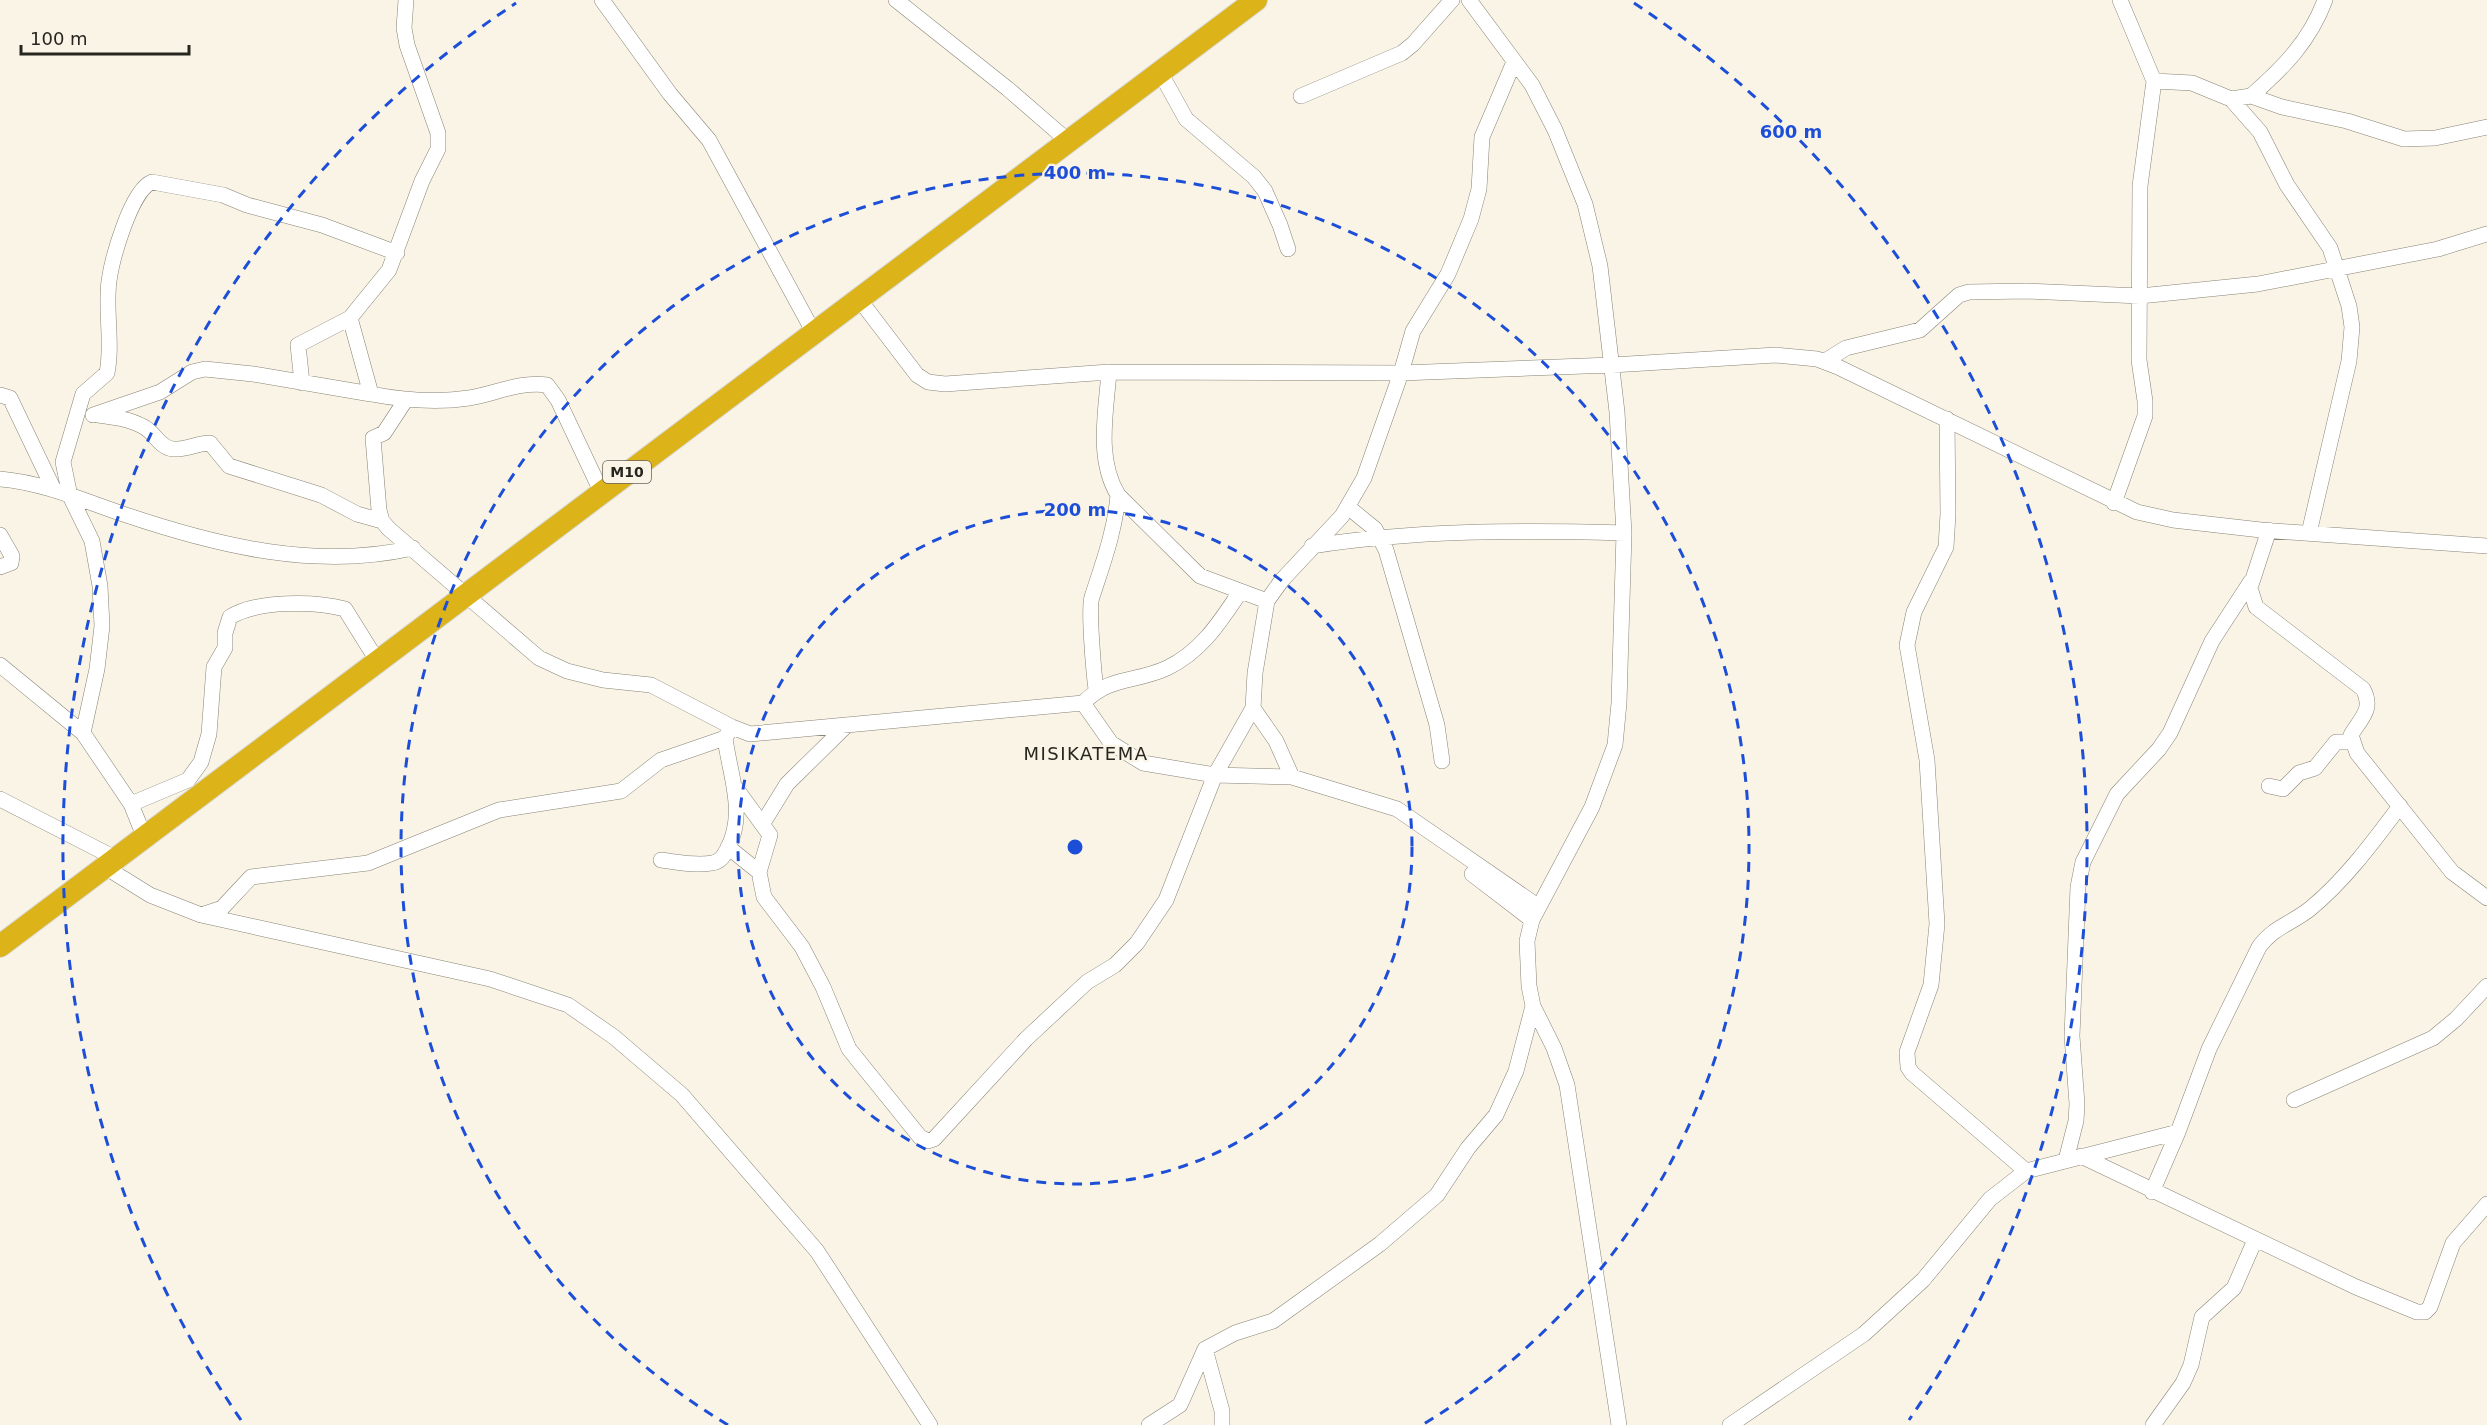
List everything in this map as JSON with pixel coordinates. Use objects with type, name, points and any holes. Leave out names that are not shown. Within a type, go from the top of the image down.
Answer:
[{"type":"highway","name":"M10","points":[[0,946],[468,594],[601,491],[1256,0]]},
{"type":"street","points":[[302,382],[298,345],[350,318],[389,270],[439,141],[407,45],[404,28],[406,0]]},
{"type":"street","points":[[602,0],[670,94],[709,140],[814,333]]},
{"type":"street","points":[[896,0],[1008,89],[1068,141]]},
{"type":"street","points":[[1301,96],[1402,53],[1413,44],[1452,0]]},
{"type":"street","points":[[1469,0],[1532,85],[1555,130],[1586,204],[1600,266],[1612,365],[1624,533],[1619,703],[1615,745],[1592,807],[1535,914],[1527,957],[1533,1006],[1554,1048],[1567,1085],[1619,1425]]},
{"type":"street","points":[[2114,503],[2145,416],[2139,360],[2141,162],[2154,81],[2120,0]]},
{"type":"street","points":[[2251,96],[2288,63],[2311,32],[2325,0]]},
{"type":"street","points":[[735,787],[763,823],[770,839],[759,872],[764,897],[802,947],[824,987],[849,1049],[920,1137],[928,1141],[934,1139],[1026,1039],[1088,982],[1114,965],[1137,943],[1166,900],[1215,775],[1253,708],[1255,673],[1267,601],[1312,546],[1348,507],[1364,478],[1401,373],[1413,331],[1451,268],[1471,219],[1479,189],[1482,137],[1514,62]]},
{"type":"street","points":[[1160,72],[1186,119],[1254,177],[1265,191],[1288,249]]},
{"type":"street","points":[[2154,81],[2192,83],[2231,99],[2260,132],[2287,184],[2330,248],[2338,268],[2350,316],[2349,361],[2309,533]]},
{"type":"street","points":[[2231,99],[2251,96],[2282,107],[2347,121],[2404,139],[2435,138],[2487,127]]},
{"type":"street","points":[[83,733],[97,669],[102,626],[100,586],[92,541],[70,496],[63,462],[64,453],[86,414],[83,394],[107,373],[109,280],[131,204],[145,184],[164,183],[223,195],[247,205],[322,225],[397,253]]},
{"type":"street","points":[[1825,361],[1846,348],[1920,330],[1959,296],[1969,292],[2027,291],[2140,296],[2258,284],[2438,249],[2487,234]]},
{"type":"street","points":[[859,299],[910,368],[928,382],[945,384],[1108,372],[1401,373],[1612,365],[1776,355],[1825,361],[2114,503],[2137,512],[2173,520],[2268,530],[2487,546]]},
{"type":"street","points":[[350,318],[371,394]]},
{"type":"street","points":[[86,414],[160,392],[192,372],[205,369],[302,382],[405,401],[468,398],[511,387],[547,385],[558,400],[601,491]]},
{"type":"street","points":[[1108,372],[1106,465],[1110,482],[1119,495],[1200,576],[1267,601]]},
{"type":"street","points":[[0,395],[10,398],[53,488]]},
{"type":"street","points":[[382,521],[372,438],[384,433],[405,401]]},
{"type":"street","points":[[86,414],[115,417],[144,426],[162,445],[172,449],[210,442],[229,466],[321,495],[357,514],[382,521],[539,657],[556,666],[603,680],[651,685],[728,733]]},
{"type":"street","points":[[1947,419],[1947,541],[1914,612],[1907,645],[1927,760],[1937,924],[1931,985],[1910,1042],[1906,1060],[1908,1067],[1919,1079],[2026,1171]]},
{"type":"street","points":[[1,482],[53,488],[70,496],[212,542],[253,550],[377,556],[413,548]]},
{"type":"street","points":[[1096,689],[1091,599],[1098,585],[1112,537],[1119,495]]},
{"type":"street","points":[[1348,507],[1381,537],[1391,562],[1437,725],[1443,761]]},
{"type":"street","points":[[1312,546],[1381,537],[1493,530],[1624,533]]},
{"type":"street","points":[[2073,1158],[2077,1104],[2072,1036],[2078,887],[2083,862],[2117,794],[2159,749],[2170,733],[2212,641],[2251,581],[2268,530]]},
{"type":"street","points":[[0,535],[12,556],[11,563],[0,567]]},
{"type":"street","points":[[2251,581],[2251,597],[2263,613],[2344,672],[2363,689],[2368,700],[2368,710],[2351,735],[2352,742],[2363,761],[2452,872],[2487,898]]},
{"type":"street","points":[[201,915],[222,908],[251,877],[368,863],[499,810],[621,791],[662,760],[728,733],[757,735],[1083,703],[1096,689],[1168,668],[1186,656],[1214,632],[1240,592]]},
{"type":"street","points":[[131,804],[188,780],[201,762],[209,734],[214,667],[225,648],[225,633],[230,617],[239,611],[278,604],[345,609],[378,662]]},
{"type":"street","points":[[0,665],[83,733],[131,804],[144,836]]},
{"type":"street","points":[[1083,703],[1111,743],[1143,763],[1215,775],[1292,777],[1397,809],[1426,827],[1443,843],[1535,914]]},
{"type":"street","points":[[1253,708],[1273,735],[1292,777]]},
{"type":"street","points":[[763,823],[787,784],[847,726]]},
{"type":"street","points":[[661,860],[712,864],[724,856],[738,820],[735,787],[729,770],[728,733]]},
{"type":"street","points":[[2269,786],[2283,789],[2299,773],[2315,768],[2336,742],[2352,742]]},
{"type":"street","points":[[0,799],[110,862],[150,895],[201,915],[490,979],[568,1005],[614,1037],[682,1095],[817,1251],[930,1425]]},
{"type":"street","points":[[2152,1192],[2178,1132],[2208,1050],[2259,947],[2271,933],[2310,909],[2337,884],[2364,854],[2400,806]]},
{"type":"street","points":[[728,847],[759,872]]},
{"type":"street","points":[[2294,1100],[2433,1038],[2456,1019],[2487,986]]},
{"type":"street","points":[[1149,1425],[1180,1405],[1205,1349],[1235,1333],[1273,1321],[1380,1244],[1437,1195],[1468,1148],[1496,1115],[1508,1093],[1533,1006]]},
{"type":"street","points":[[1730,1425],[1864,1334],[1923,1280],[1990,1199],[2026,1171],[2178,1132]]},
{"type":"street","points":[[2073,1158],[2396,1305],[2425,1312],[2430,1307],[2453,1243],[2487,1204]]},
{"type":"street","points":[[2153,1425],[2183,1383],[2191,1365],[2202,1317],[2234,1288],[2255,1240]]},
{"type":"street","points":[[1205,1349],[1222,1411],[1222,1425]]},
{"type":"district","name":"MISIKATEMA","points":[[1086,754]]}]
